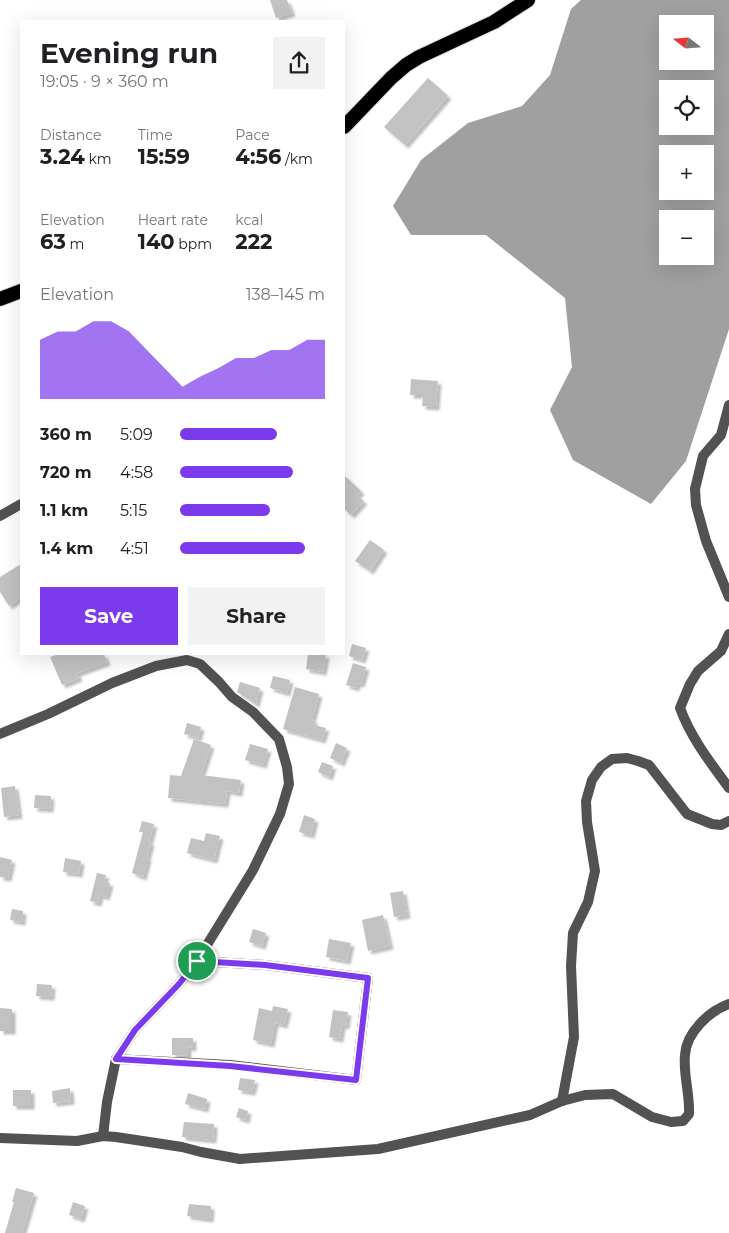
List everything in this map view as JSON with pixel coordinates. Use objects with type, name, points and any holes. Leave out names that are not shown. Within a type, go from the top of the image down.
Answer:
[{"type":"highway","points":[[345,126],[406,65],[418,57],[494,22],[528,0]]},
{"type":"highway","points":[[0,299],[20,290]]},
{"type":"street","points":[[729,405],[721,435],[703,456],[695,489],[696,505],[706,540],[729,597]]},
{"type":"street","points":[[0,516],[20,505]]},
{"type":"street","points":[[729,634],[721,651],[698,672],[690,684],[680,708],[698,746],[729,788]]},
{"type":"street","points":[[0,734],[48,714],[112,682],[156,666],[187,660],[200,664],[232,697],[253,712],[278,739],[287,767],[288,784],[280,814],[253,870],[197,961],[179,984],[135,1030],[116,1059],[107,1102],[103,1136]]},
{"type":"street","points":[[562,1101],[574,1037],[571,966],[573,934],[588,902],[595,871],[587,822],[586,801],[592,780],[601,767],[612,759],[632,759],[649,765],[687,814],[712,824],[721,825],[729,821]]},
{"type":"street","points":[[116,1059],[230,1066],[356,1080],[368,978],[265,965],[197,961]]},
{"type":"street","points":[[0,1138],[77,1141],[103,1136],[144,1140],[240,1159],[378,1149],[530,1115],[562,1101],[585,1095],[613,1094],[652,1117],[671,1122],[683,1121],[689,1114],[684,1054],[689,1041],[700,1023],[719,1007],[729,1004]]},
{"type":"shaded area","points":[[581,0],[729,0],[729,329],[686,461],[651,504],[573,460],[550,410],[572,367],[565,298],[486,235],[411,235],[393,206],[421,160],[468,123],[522,106],[550,75],[571,9]]},
{"type":"building","points":[[270,0],[287,0],[292,13],[276,18]]},
{"type":"building","points":[[428,78],[448,96],[405,145],[384,127]]},
{"type":"building","points":[[411,379],[438,381],[436,407],[422,406],[423,395],[410,395]]},
{"type":"building","points":[[345,476],[361,491],[357,496],[364,501],[351,515],[345,510]]},
{"type":"building","points":[[370,540],[384,550],[370,571],[355,561]]},
{"type":"building","points":[[20,565],[20,598],[9,606],[0,592],[0,577]]},
{"type":"building","points":[[352,644],[366,648],[362,660],[349,656]]},
{"type":"building","points":[[56,655],[104,655],[107,662],[77,673],[79,678],[62,685],[50,657]]},
{"type":"building","points":[[308,655],[326,655],[323,672],[306,669]]},
{"type":"building","points":[[353,663],[366,667],[361,684],[357,683],[356,688],[346,685]]},
{"type":"building","points":[[273,676],[290,680],[287,693],[270,688]]},
{"type":"building","points":[[240,682],[260,688],[256,704],[237,692]]},
{"type":"building","points":[[295,687],[319,694],[312,720],[315,721],[314,725],[326,728],[322,740],[283,729]]},
{"type":"building","points":[[187,723],[201,727],[198,738],[184,734]]},
{"type":"building","points":[[194,739],[211,745],[201,775],[241,780],[239,793],[227,791],[225,804],[168,798],[170,775],[181,776]]},
{"type":"building","points":[[336,743],[347,748],[341,763],[330,758]]},
{"type":"building","points":[[250,744],[268,749],[263,765],[245,760]]},
{"type":"building","points":[[322,762],[333,766],[329,777],[318,772]]},
{"type":"building","points":[[15,786],[19,815],[4,817],[1,788]]},
{"type":"building","points":[[35,795],[51,796],[50,809],[34,808]]},
{"type":"building","points":[[304,815],[315,819],[311,835],[299,832]]},
{"type":"building","points":[[142,821],[154,824],[143,877],[132,873],[143,832],[139,832]]},
{"type":"building","points":[[206,833],[220,836],[214,860],[187,853],[191,838],[204,841]]},
{"type":"building","points":[[0,857],[12,860],[8,878],[0,877]]},
{"type":"building","points":[[65,858],[81,861],[79,874],[63,872]]},
{"type":"building","points":[[97,873],[106,875],[104,881],[110,883],[106,897],[100,895],[98,903],[90,901]]},
{"type":"building","points":[[403,891],[407,915],[394,917],[390,893]]},
{"type":"building","points":[[12,909],[23,911],[22,922],[10,920]]},
{"type":"building","points":[[383,915],[390,946],[368,951],[362,920]]},
{"type":"building","points":[[253,929],[266,933],[262,946],[249,942]]},
{"type":"building","points":[[329,939],[351,943],[347,961],[326,957]]},
{"type":"building","points":[[37,984],[52,985],[51,997],[36,996]]},
{"type":"building","points":[[273,1006],[288,1009],[284,1025],[275,1023],[271,1044],[253,1040],[259,1008],[272,1011]]},
{"type":"building","points":[[0,1008],[12,1009],[12,1031],[0,1031]]},
{"type":"building","points":[[333,1010],[348,1012],[346,1026],[342,1025],[340,1039],[329,1037]]},
{"type":"building","points":[[172,1038],[193,1038],[193,1048],[188,1047],[188,1056],[172,1055]]},
{"type":"building","points":[[240,1078],[255,1080],[252,1092],[238,1090]]},
{"type":"building","points":[[70,1088],[71,1101],[53,1103],[52,1091]]},
{"type":"building","points":[[13,1090],[31,1090],[31,1106],[13,1106]]},
{"type":"building","points":[[188,1093],[207,1099],[205,1109],[185,1104]]},
{"type":"building","points":[[239,1108],[248,1111],[246,1120],[236,1117]]},
{"type":"building","points":[[184,1122],[214,1124],[213,1140],[182,1137]]},
{"type":"building","points":[[16,1188],[34,1193],[22,1233],[5,1233],[14,1202],[12,1202]]},
{"type":"building","points":[[73,1202],[85,1206],[81,1219],[69,1215]]},
{"type":"building","points":[[189,1204],[211,1206],[210,1219],[187,1216]]},
{"type":"route","points":[[197,961],[265,965],[368,978],[356,1080],[230,1066],[116,1059],[135,1030],[179,984],[197,961]]}]
